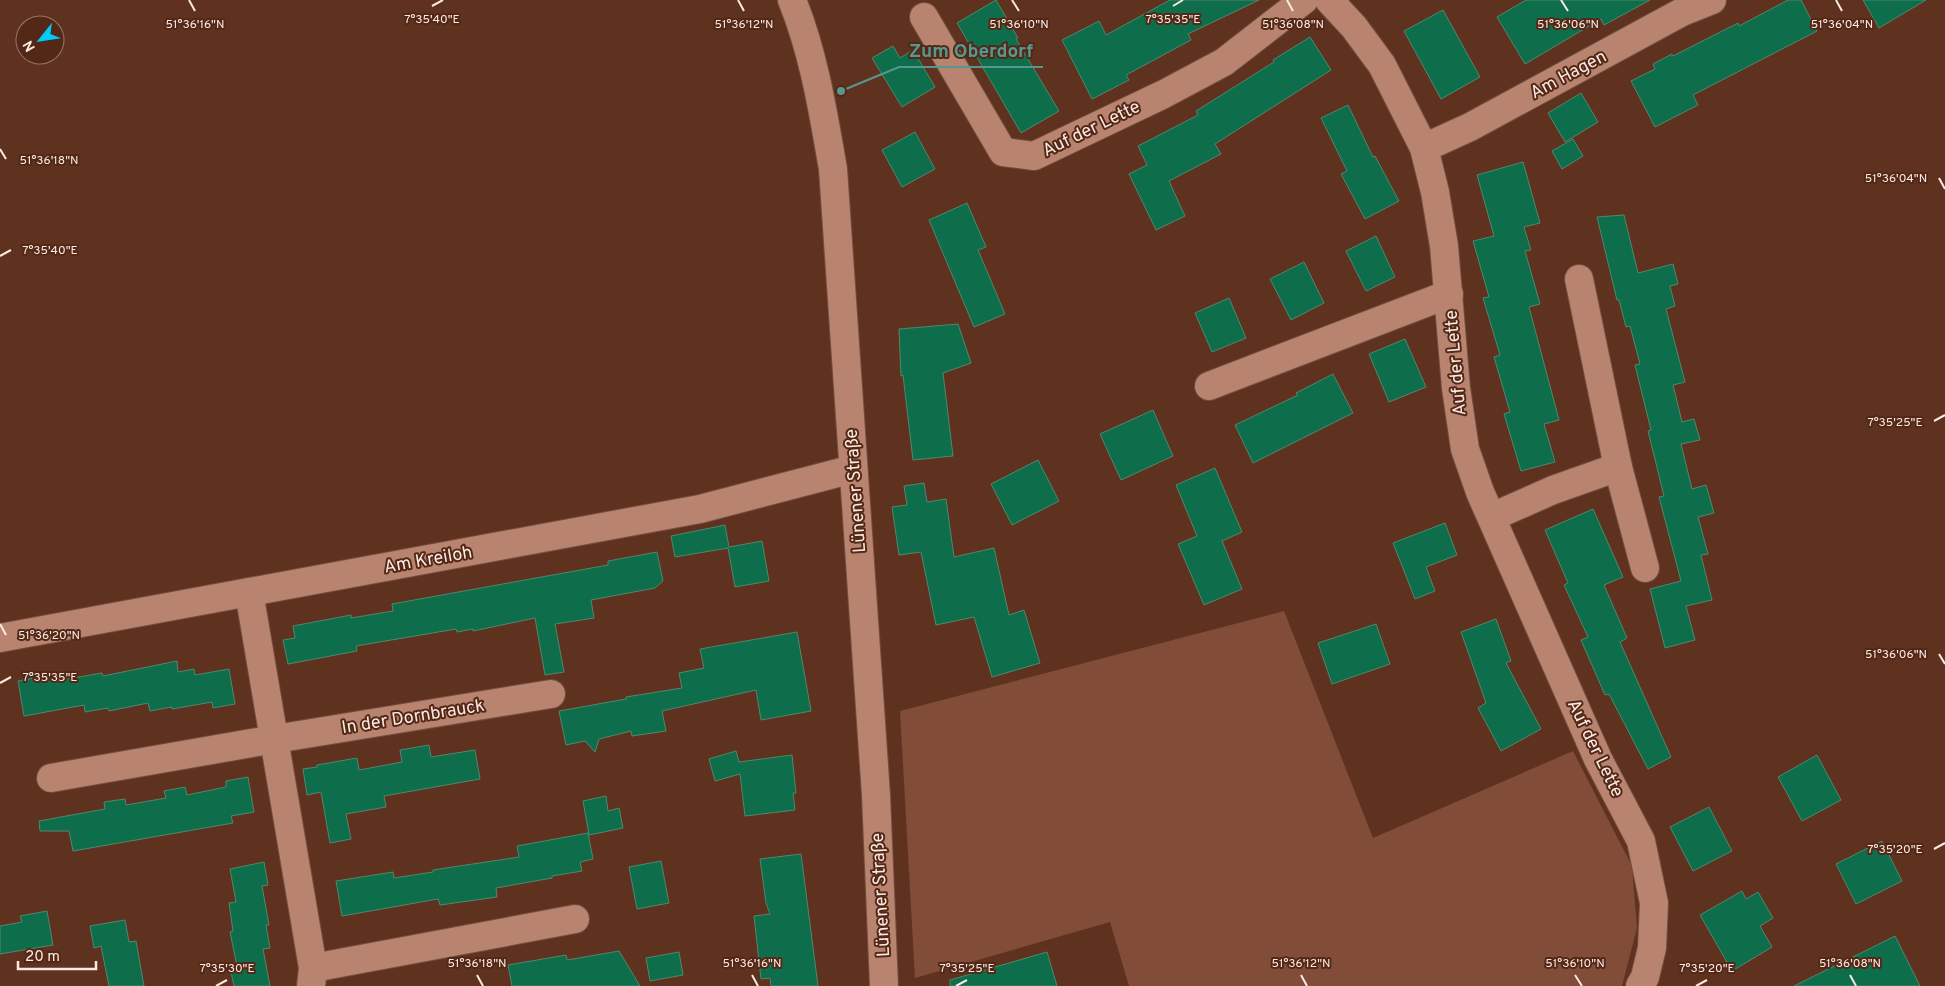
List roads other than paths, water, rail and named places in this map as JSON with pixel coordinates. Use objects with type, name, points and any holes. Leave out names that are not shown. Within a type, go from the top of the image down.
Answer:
[{"type":"street","name":"Lünener Straße","points":[[792,0],[808,46],[821,96],[833,169],[876,795],[884,986]]},
{"type":"street","name":"Auf der Lette","points":[[924,17],[1003,152],[1034,156],[1164,94],[1224,62],[1304,0]]},
{"type":"street","name":"Auf der Lette","points":[[1328,0],[1354,27],[1382,65],[1424,148],[1435,192],[1449,294],[1457,396],[1465,449],[1480,492],[1598,759],[1642,841],[1654,903],[1652,948],[1645,977],[1640,986]]},
{"type":"street","name":"Am Hagen","points":[[1424,148],[1470,127],[1682,12],[1712,0]]},
{"type":"street","points":[[1579,279],[1618,467],[1645,568]]},
{"type":"street","name":"Auf der Lette","points":[[1209,386],[1449,294]]},
{"type":"street","points":[[1492,517],[1553,490],[1618,467]]},
{"type":"street","name":"Am Kreiloh","points":[[0,638],[700,510],[853,469]]},
{"type":"street","points":[[249,592],[275,739],[312,977],[575,919]]},
{"type":"street","name":"In der Dornbrauck","points":[[51,778],[551,694]]},
{"type":"place","name":"Zum Oberdorf","points":[[841,91]]}]
